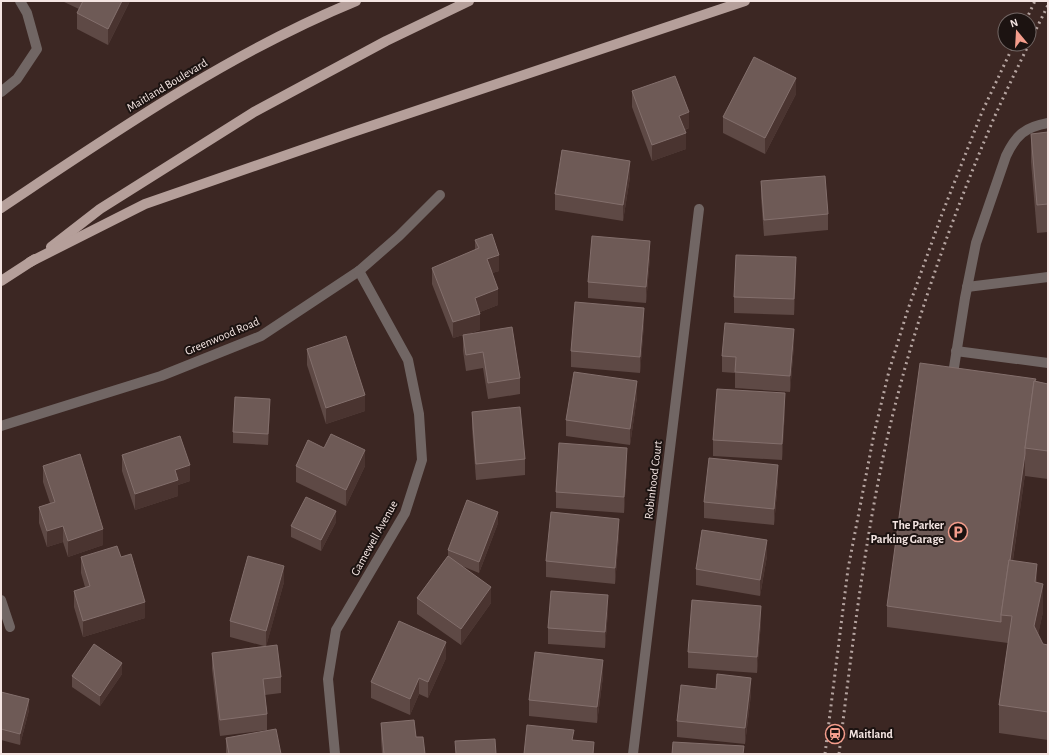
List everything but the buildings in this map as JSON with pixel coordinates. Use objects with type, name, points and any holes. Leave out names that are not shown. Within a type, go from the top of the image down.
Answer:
[{"type":"main road","name":"Maitland Boulevard","points":[[1,208],[129,123],[233,62],[322,15],[356,1]]},
{"type":"main road","points":[[1,281],[30,262],[100,209],[254,112],[386,41],[469,1]]},
{"type":"main road","points":[[30,262],[145,204],[350,132],[746,1]]},
{"type":"street","points":[[1,92],[17,79],[37,49],[27,13],[20,1]]},
{"type":"street","points":[[950,388],[976,243],[1006,156],[1019,134],[1048,123]]},
{"type":"street","name":"Greenwood Road","points":[[1,426],[161,376],[261,336],[359,270],[399,236],[440,195]]},
{"type":"street","name":"Robinhood Court","points":[[633,754],[699,209]]},
{"type":"street","name":"Gamewell Avenue","points":[[335,754],[328,679],[336,630],[405,513],[422,460],[419,414],[408,360],[359,270]]},
{"type":"street","points":[[967,287],[1048,277]]},
{"type":"street","points":[[956,351],[1048,363]]},
{"type":"street","points":[[1,600],[10,627]]},
{"type":"railway","points":[[1030,12],[1035,1]]},
{"type":"railway","points":[[839,754],[865,556],[887,439],[908,357],[933,276],[962,197],[1000,104],[1048,5]]},
{"type":"railway","points":[[825,754],[848,569],[874,434],[889,371],[908,309],[942,214],[982,112],[1010,52]]},
{"type":"place","name":"The Parker Parking Garage","points":[[958,532]]},
{"type":"place","name":"Maitland","points":[[835,734]]}]
